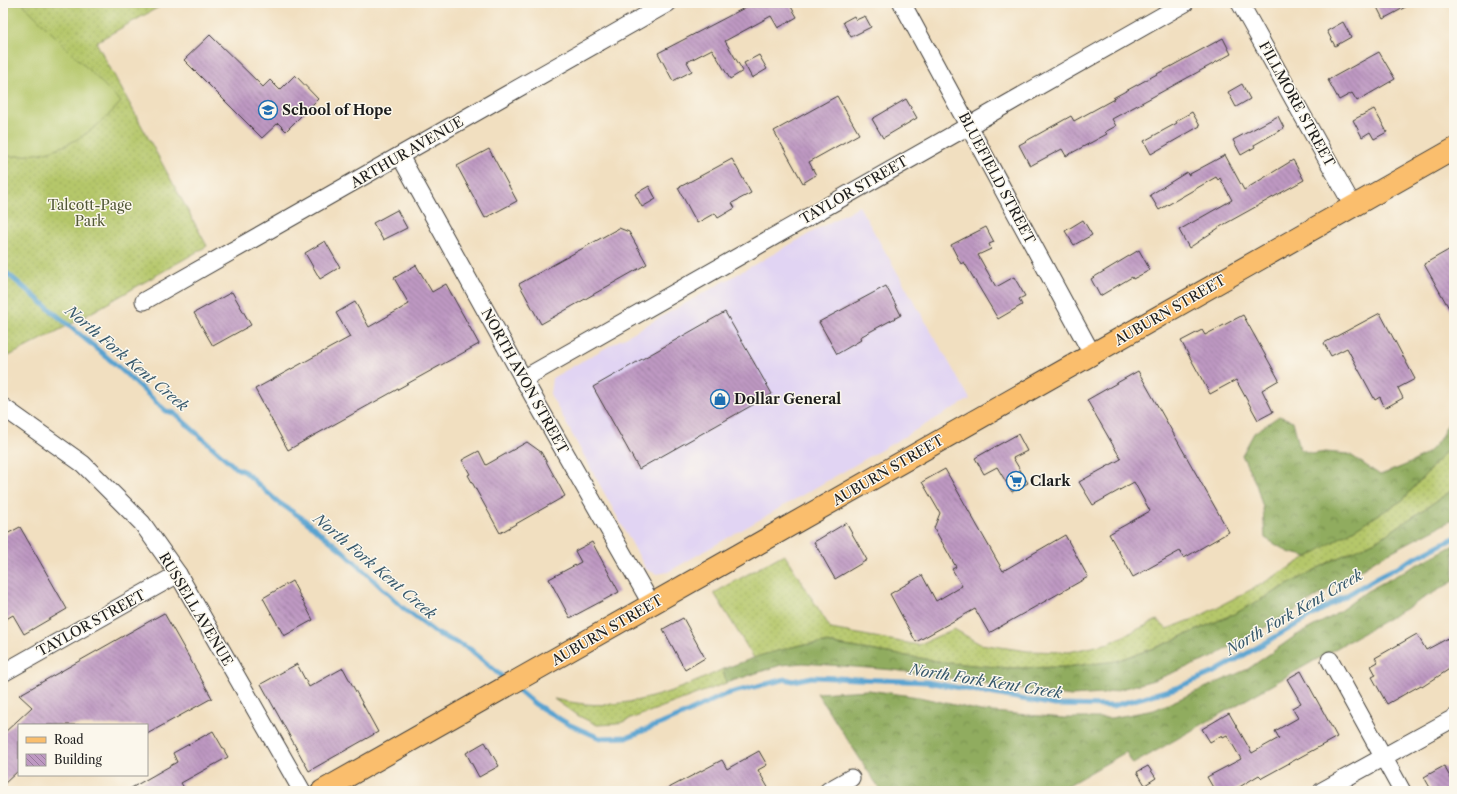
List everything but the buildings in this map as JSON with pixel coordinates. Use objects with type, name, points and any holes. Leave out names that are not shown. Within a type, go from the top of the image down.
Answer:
[{"type":"main road","name":"AUBURN STREET","points":[[322,791],[1454,149]]},
{"type":"street","name":"ARTHUR AVENUE","points":[[144,301],[668,3]]},
{"type":"street","name":"BLUEFIELD STREET","points":[[902,3],[1092,354]]},
{"type":"street","name":"TAYLOR STREET","points":[[523,379],[1185,3]]},
{"type":"street","name":"FILLMORE STREET","points":[[1240,3],[1353,206]]},
{"type":"street","name":"NORTH AVON STREET","points":[[400,156],[523,379],[652,605]]},
{"type":"street","name":"RUSSELL AVENUE","points":[[3,407],[83,464],[142,523],[178,574],[302,791]]},
{"type":"street","name":"TAYLOR STREET","points":[[3,673],[178,574]]},
{"type":"street","points":[[1330,660],[1402,791]]},
{"type":"street","points":[[1322,791],[1454,718]]},
{"type":"street","points":[[828,791],[850,778]]},
{"type":"shaded area","points":[[859,206],[970,399],[668,572],[657,574],[646,569],[550,394],[552,378]]},
{"type":"green space","name":"Talcott-Page Park","points":[[3,3],[166,3],[96,42],[207,246],[75,322],[3,359]]},
{"type":"green space","points":[[4,3],[22,3],[121,102],[109,115],[83,136],[54,150],[21,156],[3,156]]},
{"type":"green space","points":[[1279,416],[1293,421],[1300,449],[1313,454],[1325,452],[1349,454],[1380,475],[1412,462],[1427,453],[1439,440],[1454,416],[1454,446],[1446,451],[1403,500],[1308,557],[1288,552],[1265,538],[1263,508],[1256,484],[1242,455],[1254,433]]},
{"type":"green space","points":[[1454,446],[1454,489],[1378,540],[1333,560],[1236,613],[1160,646],[1116,661],[1066,667],[1009,668],[950,663],[826,643],[800,645],[754,658],[714,593],[784,554],[831,629],[918,645],[954,629],[980,644],[1027,651],[1069,652],[1109,643],[1157,620],[1167,629],[1196,618],[1260,585],[1403,500],[1446,451]]},
{"type":"green space","points":[[1454,489],[1454,519],[1377,559],[1291,613],[1211,658],[1154,680],[1103,694],[1071,696],[894,670],[803,663],[781,665],[726,683],[723,669],[762,655],[800,645],[826,643],[950,663],[1009,668],[1066,667],[1116,661],[1160,646],[1236,613],[1333,560],[1378,540]]},
{"type":"green space","points":[[1454,545],[1454,581],[1133,764],[1126,752],[1058,791],[881,791],[817,693],[868,690],[919,697],[981,711],[1064,718],[1111,718],[1154,710],[1248,669],[1295,636],[1333,616],[1367,591]]},
{"type":"green space","points":[[723,669],[726,683],[617,724],[597,725],[575,714],[554,699],[581,704],[603,705],[638,700],[656,696],[690,684]]},
{"type":"waterway","name":"North Fork Kent Creek","points":[[3,270],[115,364],[166,411],[174,413],[236,468],[245,472],[278,502],[302,518],[344,552],[403,608],[436,633],[470,649],[507,681]]},
{"type":"waterway","name":"North Fork Kent Creek","points":[[515,687],[535,704],[568,724],[600,738],[628,737],[680,716],[726,694],[786,679],[793,681],[812,677],[927,682],[1055,705],[1113,706],[1176,688],[1215,672],[1378,577],[1454,538]]},
{"type":"place","name":"School of Hope","points":[[268,110]]},
{"type":"place","name":"Dollar General","points":[[720,399]]},
{"type":"place","name":"Clark","points":[[1016,481]]}]
